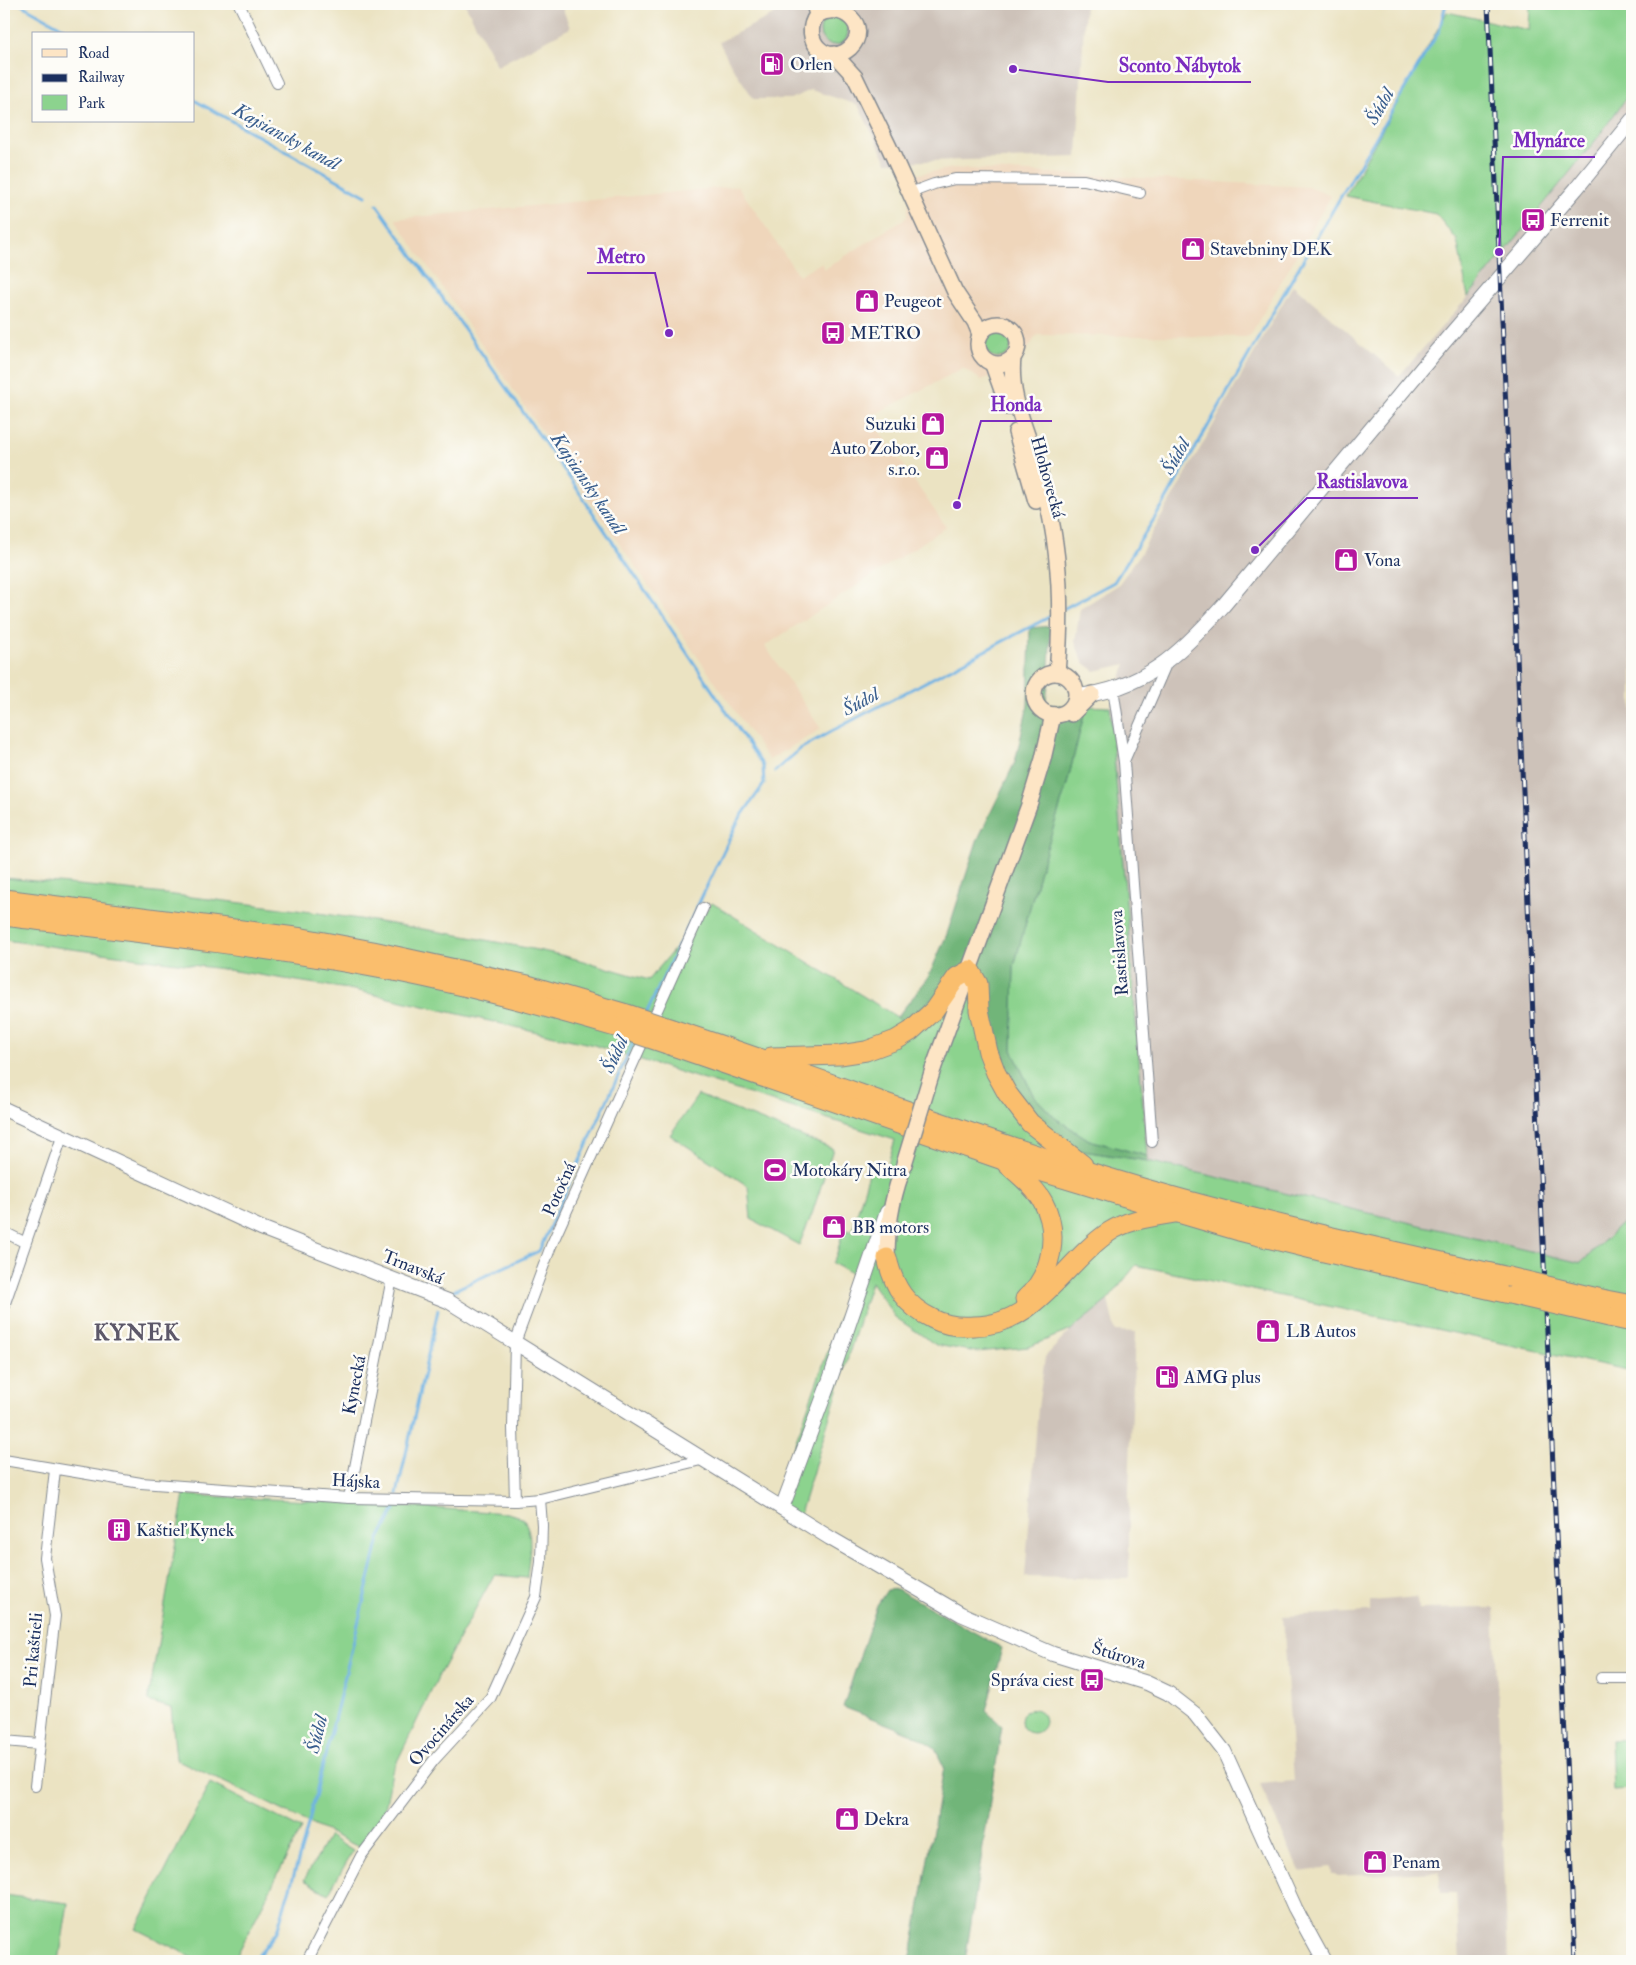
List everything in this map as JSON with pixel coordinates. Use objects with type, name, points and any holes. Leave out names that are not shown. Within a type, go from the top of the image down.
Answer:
[{"type":"highway","points":[[4,899],[303,938],[528,985],[1003,1160],[1239,1231],[1314,1249],[1620,1305],[1632,1322]]},
{"type":"highway","points":[[4,916],[162,935],[368,966],[623,1021]]},
{"type":"highway","points":[[759,1057],[840,1055],[881,1047],[911,1031],[934,1010],[957,977],[970,970],[978,984],[980,1017],[988,1052],[996,1073],[1007,1093],[1024,1116],[1042,1134],[1096,1175]]},
{"type":"highway","points":[[670,1036],[759,1057],[1096,1175],[1511,1286]]},
{"type":"highway","points":[[886,1258],[916,1301],[928,1309],[952,1318],[980,1319],[996,1316],[1028,1297],[1040,1282],[1046,1269],[1050,1255],[1052,1229],[1043,1201],[1033,1188],[1003,1160]]},
{"type":"highway","points":[[886,1258],[891,1278],[912,1306],[925,1315],[944,1323],[958,1326],[979,1326],[1006,1320],[1032,1305],[1109,1232],[1134,1221],[1178,1213]]},
{"type":"main road","points":[[835,6],[848,13],[856,23],[857,35],[851,47],[845,52],[834,54],[823,51],[812,39],[811,28],[815,10],[828,9],[835,6]]},
{"type":"main road","points":[[851,47],[855,77]]},
{"type":"main road","points":[[834,54],[855,77],[955,292],[975,322],[986,329]]},
{"type":"main road","points":[[998,324],[1009,327],[1016,336],[1018,347],[1013,358],[1004,364],[987,362],[978,352],[977,345],[986,329],[998,324]]},
{"type":"main road","name":"Hlohovecká","points":[[1013,358],[1011,374],[1015,399],[1035,457],[1049,511],[1057,554],[1059,602]]},
{"type":"main road","name":"Hlohovecká","points":[[993,364],[999,377],[1034,493],[1059,602]]},
{"type":"main road","points":[[1057,673],[1060,621],[1059,602]]},
{"type":"main road","points":[[1057,673],[1063,674],[1071,680],[1075,687],[1076,696],[1069,710],[1060,715],[1053,715],[1040,708],[1034,694],[1037,684],[1042,678],[1057,673]]},
{"type":"main road","points":[[1048,738],[1092,694]]},
{"type":"main road","points":[[886,1258],[892,1198],[934,1069],[1029,805],[1053,715]]},
{"type":"street","points":[[240,4],[277,83]]},
{"type":"street","points":[[1076,696],[1113,688],[1151,672],[1167,662],[1187,645],[1223,606],[1433,355],[1576,190],[1632,120]]},
{"type":"street","points":[[910,193],[934,184],[954,180],[1084,180],[1140,193]]},
{"type":"street","name":"Rastislavova","points":[[1124,762],[1167,662]]},
{"type":"street","name":"Rastislavova","points":[[1113,688],[1124,762],[1152,1142]]},
{"type":"street","name":"Potočná","points":[[515,1501],[513,1428],[515,1343],[551,1246],[703,908]]},
{"type":"street","name":"Trnavská","points":[[4,1109],[261,1228],[448,1301],[782,1508]]},
{"type":"street","points":[[4,1306],[24,1242],[62,1137]]},
{"type":"street","points":[[782,1508],[815,1421],[892,1198]]},
{"type":"street","points":[[4,1232],[24,1242]]},
{"type":"street","points":[[868,1264],[886,1258]]},
{"type":"street","name":"Kynecká","points":[[348,1498],[392,1278]]},
{"type":"street","name":"Hájska","points":[[4,1460],[141,1484],[348,1498],[515,1501],[540,1499],[705,1459]]},
{"type":"street","name":"Pri kaštieli","points":[[35,1786],[55,1616],[45,1558],[55,1470]]},
{"type":"street","name":"Ovocinárska","points":[[307,1961],[361,1856],[434,1760],[490,1699],[536,1597],[541,1562],[542,1525],[540,1499]]},
{"type":"street","name":"Štúrova","points":[[782,1508],[961,1614],[1054,1654],[1158,1687],[1188,1707],[1224,1751],[1295,1908],[1324,1961]]},
{"type":"street","points":[[1601,1678],[1632,1678]]},
{"type":"street","points":[[4,1740],[40,1744]]},
{"type":"shaded area","points":[[465,4],[561,4],[570,28],[497,66]]},
{"type":"shaded area","points":[[781,4],[1085,4],[1077,157],[887,162],[858,105],[811,90],[790,99],[754,99],[731,65],[719,42],[775,14]]},
{"type":"shaded area","points":[[1632,90],[1632,1214],[1581,1263],[1148,1161],[1110,707],[1126,664],[1095,671],[1083,662],[1075,642],[1080,609],[1118,585],[1139,556],[1293,285],[1399,376],[1468,297],[1595,141]]},
{"type":"shaded area","points":[[954,168],[1309,187],[1331,196],[1249,337],[1037,335],[1016,367],[981,380],[963,368],[870,417],[946,527],[765,646],[821,729],[769,760],[395,219],[738,186],[799,276],[821,263],[825,269],[907,217],[913,175]]},
{"type":"shaded area","points":[[1108,1300],[1115,1331],[1135,1332],[1129,1489],[1129,1579],[1025,1577],[1038,1408],[1045,1357],[1071,1330]]},
{"type":"shaded area","name":"Penam","points":[[1417,1597],[1418,1609],[1494,1608],[1508,1961],[1460,1961],[1456,1893],[1441,1893],[1439,1872],[1337,1876],[1332,1875],[1331,1867],[1299,1871],[1260,1784],[1294,1781],[1283,1616],[1370,1612],[1370,1601]]},
{"type":"green space","points":[[1530,4],[1589,4],[1589,9],[1612,9],[1613,4],[1632,4],[1632,90],[1595,141],[1468,297],[1457,240],[1436,214],[1346,196],[1447,12],[1529,30]]},
{"type":"green space","points":[[834,17],[844,21],[848,31],[844,41],[834,45],[824,41],[820,31],[824,21]]},
{"type":"green space","points":[[998,332],[1007,336],[1011,345],[1007,354],[998,358],[989,354],[985,345],[989,336]]},
{"type":"green space","points":[[1051,626],[1048,686],[1045,705],[1086,706],[1067,784],[1041,867],[1014,966],[1012,1050],[1033,1095],[1055,1118],[1089,1140],[1147,1156],[1148,1161],[1070,1149],[1040,1127],[993,1056],[985,998],[943,988],[903,1024],[897,1017],[928,978],[947,934],[977,841],[1015,762],[1028,705],[1030,628]]},
{"type":"green space","points":[[1086,706],[1110,707],[1147,1156],[1089,1140],[1055,1118],[1033,1095],[1012,1050],[1014,966],[1041,867],[1067,784]]},
{"type":"green space","points":[[4,878],[203,898],[401,925],[547,952],[649,980],[712,903],[897,1017],[903,1024],[943,988],[985,998],[993,1056],[1070,1149],[1148,1161],[1581,1263],[1632,1214],[1632,1371],[1136,1265],[1108,1300],[1071,1330],[1028,1347],[977,1352],[936,1345],[895,1317],[871,1282],[796,1527],[771,1511],[855,1275],[832,1263],[837,1254],[843,1230],[852,1231],[872,1163],[886,1169],[895,1140],[594,1045],[354,990],[222,969],[4,940]]},
{"type":"green space","name":"Motokáry Nitra","points":[[698,1095],[833,1149],[812,1214],[799,1245],[751,1219],[748,1186],[670,1135]]},
{"type":"green space","points":[[184,1495],[507,1513],[519,1517],[525,1522],[530,1542],[527,1578],[494,1575],[439,1675],[392,1772],[385,1809],[361,1848],[176,1759],[171,1708],[148,1701]]},
{"type":"green space","points":[[897,1589],[1002,1648],[986,1711],[1002,1726],[965,1961],[910,1961],[944,1767],[934,1747],[915,1735],[843,1707],[877,1605],[887,1590]]},
{"type":"green space","points":[[1033,1709],[1042,1712],[1045,1721],[1042,1730],[1033,1733],[1024,1730],[1021,1721],[1024,1712]]},
{"type":"green space","points":[[1632,1739],[1632,1790],[1613,1791],[1611,1740]]},
{"type":"green space","points":[[210,1783],[301,1829],[234,1961],[200,1961],[136,1929]]},
{"type":"green space","points":[[329,1836],[353,1851],[328,1894],[304,1880]]},
{"type":"green space","points":[[4,1895],[68,1903],[59,1961],[4,1961]]},
{"type":"waterway","name":"Kajsiansky kanál","points":[[20,4],[70,32]]},
{"type":"waterway","name":"Šúdol","points":[[1065,608],[1114,582],[1163,505],[1295,274],[1439,31],[1446,4]]},
{"type":"waterway","name":"Kajsiansky kanál","points":[[195,101],[366,196]]},
{"type":"waterway","name":"Kajsiansky kanál","points":[[377,205],[573,483],[763,766],[764,784],[738,821],[646,1014]]},
{"type":"waterway","name":"Šúdol","points":[[775,771],[800,749],[830,732],[1055,614]]},
{"type":"waterway","name":"Šúdol","points":[[450,1292],[539,1251],[634,1041]]},
{"type":"waterway","name":"Šúdol","points":[[397,1494],[438,1310]]},
{"type":"waterway","name":"Šúdol","points":[[254,1961],[277,1931],[304,1841],[379,1539],[395,1509]]},
{"type":"railway","points":[[1488,4],[1575,1961]]},
{"type":"place","name":"Orlen","points":[[772,64]]},
{"type":"place","name":"Sconto Nábytok","points":[[1013,69]]},
{"type":"place","name":"Ferrenit","points":[[1533,220]]},
{"type":"place","name":"Stavebniny DEK","points":[[1193,249]]},
{"type":"place","name":"Mlynárce","points":[[1499,252]]},
{"type":"place","name":"Peugeot","points":[[867,301]]},
{"type":"place","name":"Metro","points":[[669,333]]},
{"type":"place","name":"METRO","points":[[833,333]]},
{"type":"place","name":"Suzuki","points":[[933,424]]},
{"type":"place","name":"Auto Zobor, s.r.o.","points":[[937,458]]},
{"type":"place","name":"Honda","points":[[957,505]]},
{"type":"place","name":"Rastislavova","points":[[1255,550]]},
{"type":"place","name":"Vona","points":[[1346,560]]},
{"type":"place","name":"Motokáry Nitra","points":[[775,1170]]},
{"type":"place","name":"BB motors","points":[[834,1227]]},
{"type":"place","name":"LB Autos","points":[[1268,1331]]},
{"type":"place","name":"AMG plus","points":[[1167,1377]]},
{"type":"place","name":"Kaštieľ Kynek","points":[[119,1530]]},
{"type":"place","name":"Správa ciest","points":[[1092,1680]]},
{"type":"place","name":"Dekra","points":[[847,1819]]},
{"type":"place","name":"Penam","points":[[1375,1862]]},
{"type":"district","name":"KYNEK","points":[[137,1332]]}]
